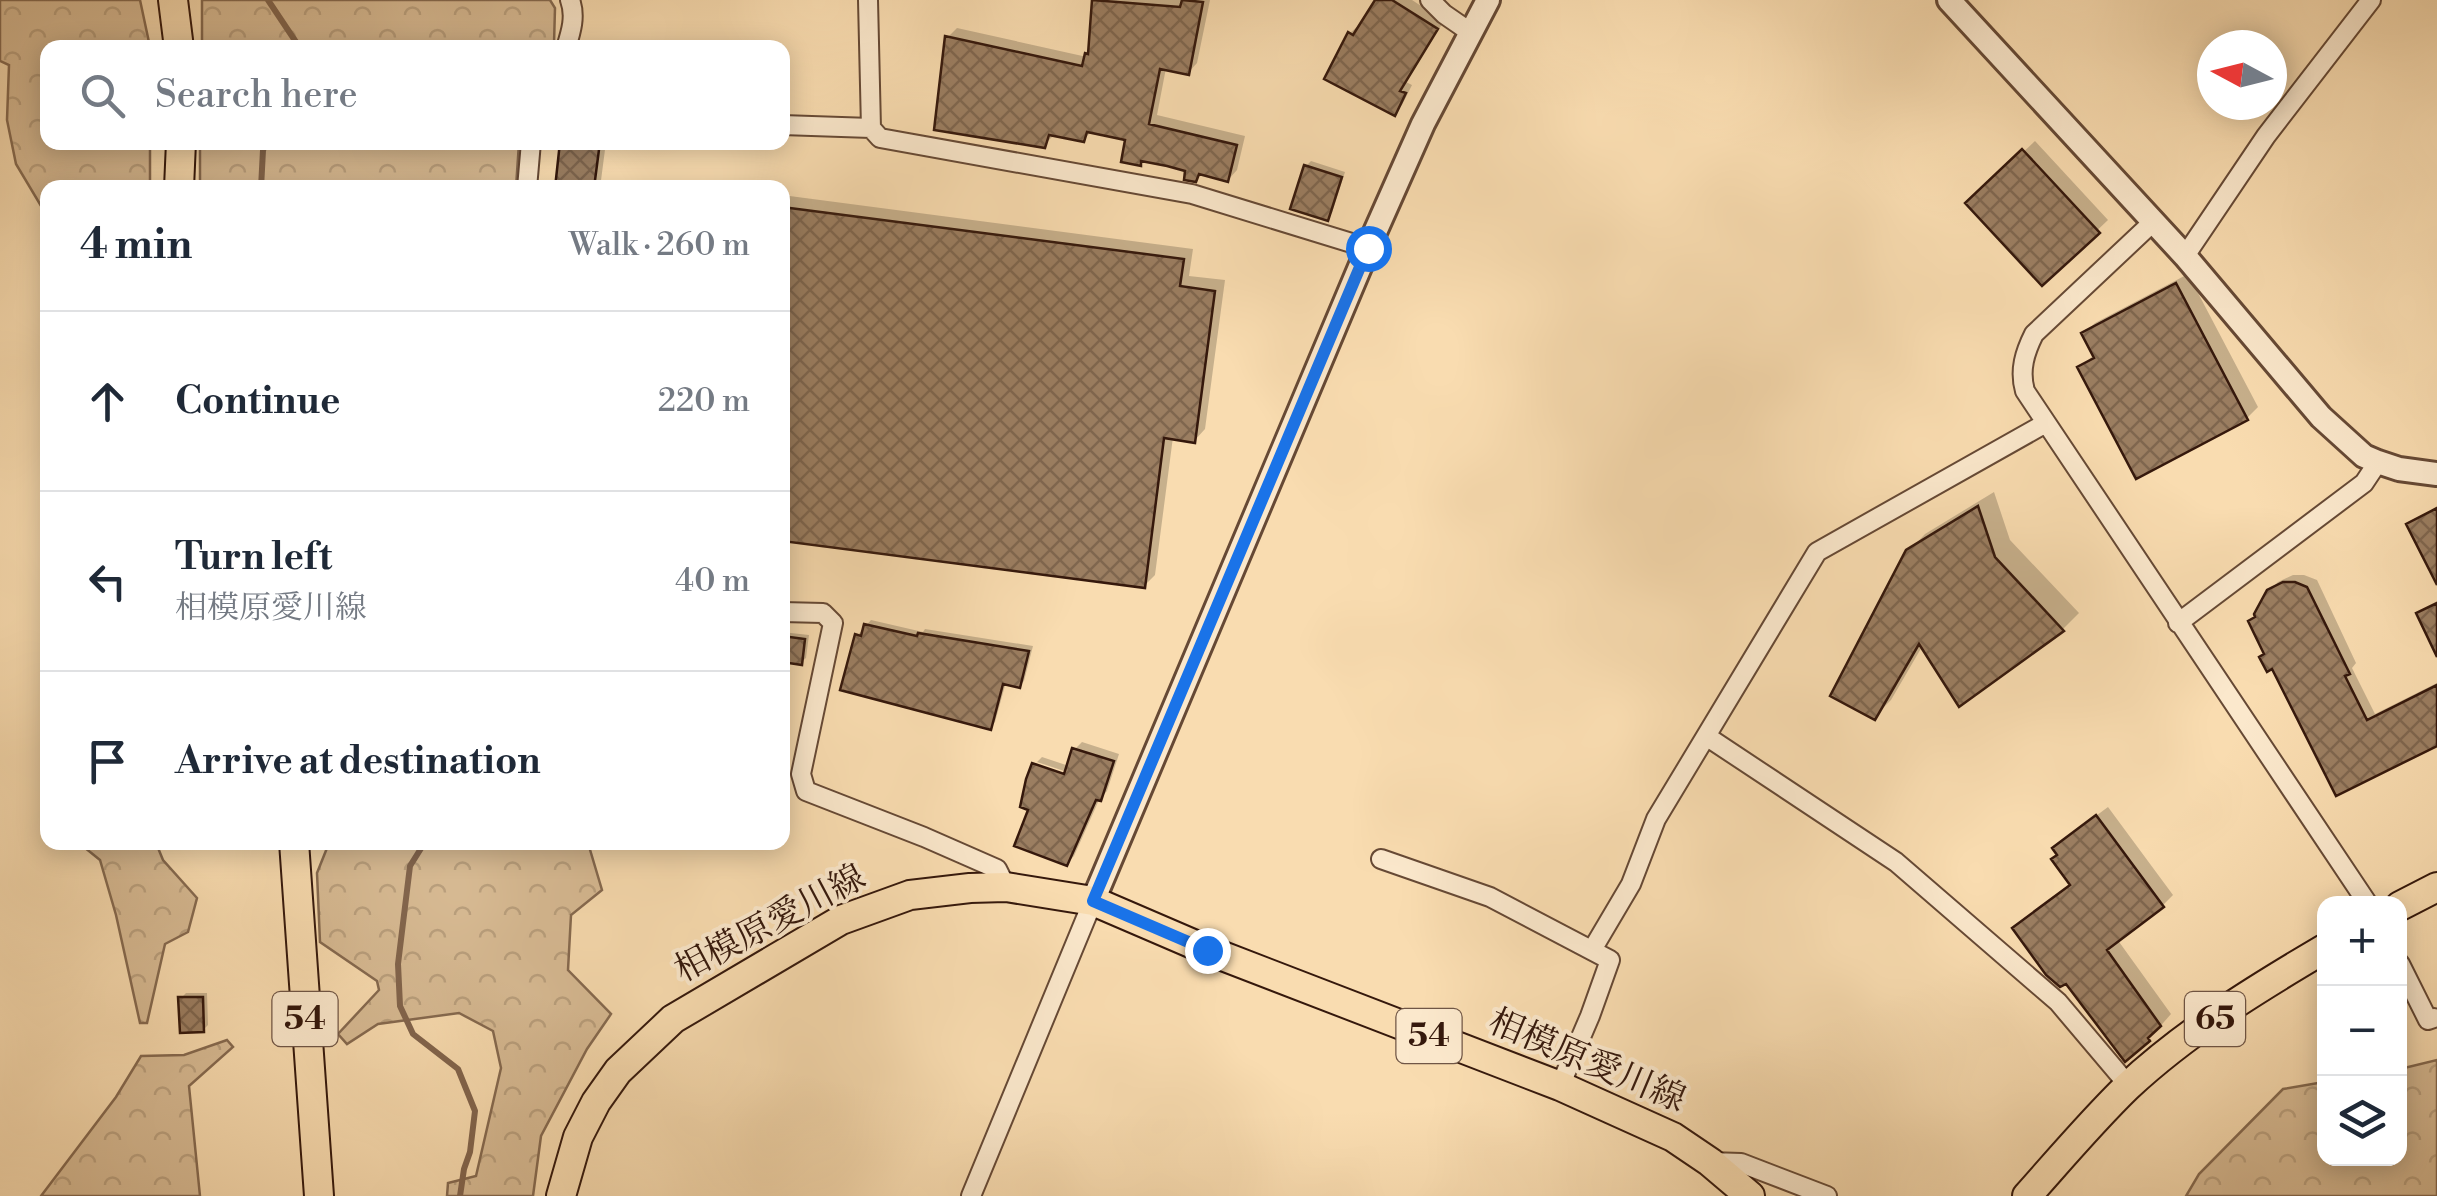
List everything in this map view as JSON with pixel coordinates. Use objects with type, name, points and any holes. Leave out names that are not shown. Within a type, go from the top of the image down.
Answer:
[{"type":"main road","points":[[173,0],[179,40]]},
{"type":"main road","points":[[179,180],[181,150]]},
{"type":"main road","name":"54","points":[[295,850],[318,1196]]},
{"type":"main road","points":[[2407,902],[2437,887]]},
{"type":"main road","name":"相模原愛川線","points":[[561,1196],[578,1137],[596,1102],[618,1072],[672,1018],[841,920],[910,895],[970,888],[1006,888],[1093,901],[1207,950],[1560,1086],[1674,1136],[1750,1196]]},
{"type":"main road","name":"65","points":[[2028,1196],[2129,1086],[2176,1046],[2317,953]]},
{"type":"street","points":[[568,40],[574,9],[570,0]]},
{"type":"street","points":[[868,0],[872,128],[880,138],[1192,194],[1368,248]]},
{"type":"street","points":[[1430,0],[1470,32]]},
{"type":"street","points":[[971,1196],[1368,248],[1423,124],[1488,0]]},
{"type":"street","points":[[1950,0],[2185,256],[2321,418],[2364,456],[2399,470],[2437,474]]},
{"type":"street","points":[[2185,256],[2266,136],[2370,0]]},
{"type":"street","points":[[790,125],[872,128]]},
{"type":"street","points":[[528,180],[530,150]]},
{"type":"street","points":[[2153,222],[2034,334],[2024,356],[2022,382],[2363,896]]},
{"type":"street","points":[[1592,950],[1631,884],[1656,819],[1817,552],[2046,423]]},
{"type":"street","points":[[2178,622],[2364,483],[2378,462]]},
{"type":"street","points":[[790,612],[823,613],[834,624],[801,774],[806,790],[997,870],[1006,888]]},
{"type":"street","points":[[1706,736],[1896,862],[2058,1002],[2129,1086]]},
{"type":"street","points":[[1381,859],[1490,897],[1610,960],[1560,1086]]},
{"type":"street","points":[[2407,978],[2428,1020],[2434,1018]]},
{"type":"street","points":[[1710,1162],[1741,1163],[1827,1196]]},
{"type":"green space","points":[[0,0],[140,0],[149,40],[40,40],[40,150],[150,150],[150,180],[40,180],[40,204],[16,164],[7,120],[9,65],[0,61]]},
{"type":"green space","points":[[202,0],[550,0],[555,8],[554,40],[202,40]]},
{"type":"green space","points":[[200,150],[519,150],[516,180],[200,180]]},
{"type":"green space","points":[[88,850],[159,850],[197,898],[188,932],[165,944],[147,1023],[140,1023],[100,860]]},
{"type":"green space","points":[[326,850],[590,850],[602,890],[571,915],[568,970],[611,1014],[587,1049],[541,1136],[533,1196],[447,1196],[448,1183],[476,1176],[501,1068],[493,1031],[459,1013],[378,1024],[347,1044],[338,1034],[379,990],[377,981],[320,942],[317,873]]},
{"type":"green space","points":[[227,1040],[233,1047],[189,1086],[200,1196],[41,1196],[116,1097],[141,1056],[184,1055]]},
{"type":"green space","points":[[2437,1060],[2437,1196],[2186,1196],[2199,1174],[2283,1089],[2317,1083],[2317,1166],[2407,1166],[2407,1067]]},
{"type":"building","points":[[1092,0],[1180,7],[1182,0],[1203,2],[1189,75],[1160,69],[1149,124],[1237,145],[1228,182],[1199,174],[1196,182],[1184,180],[1185,171],[1141,161],[1141,166],[1121,162],[1125,140],[1087,132],[1084,142],[1049,135],[1045,148],[934,130],[945,36],[1082,66],[1085,53],[1088,54]]},
{"type":"building","points":[[1375,0],[1392,0],[1438,29],[1400,91],[1406,93],[1395,116],[1324,79],[1348,32],[1353,35]]},
{"type":"building","points":[[2022,149],[2100,233],[2042,286],[1965,203]]},
{"type":"building","points":[[559,150],[599,150],[595,180],[556,180]]},
{"type":"building","points":[[1304,165],[1342,177],[1328,221],[1290,209]]},
{"type":"building","points":[[790,208],[1184,259],[1180,286],[1215,291],[1195,443],[1164,438],[1145,588],[790,542]]},
{"type":"building","points":[[2176,283],[2248,420],[2136,479],[2077,367],[2094,358],[2081,333]]},
{"type":"building","points":[[1978,506],[1995,557],[2064,631],[1959,707],[1919,644],[1875,720],[1830,696],[1906,550]]},
{"type":"building","points":[[2437,508],[2437,585],[2406,524]]},
{"type":"building","points":[[2283,582],[2307,587],[2350,674],[2345,676],[2367,720],[2437,685],[2437,746],[2336,796],[2272,669],[2267,672],[2259,657],[2264,654],[2248,621],[2255,617],[2267,590]]},
{"type":"building","points":[[2437,603],[2437,657],[2416,613]]},
{"type":"building","points":[[864,624],[917,636],[918,633],[1029,651],[1020,688],[1003,684],[991,730],[840,690],[855,634],[861,636]]},
{"type":"building","points":[[790,637],[805,639],[802,665],[790,663]]},
{"type":"building","points":[[1072,748],[1114,761],[1101,801],[1096,800],[1067,866],[1014,846],[1028,810],[1020,807],[1032,763],[1064,774]]},
{"type":"building","points":[[2096,815],[2164,907],[2107,950],[2161,1026],[2125,1062],[2066,984],[2060,987],[2046,975],[2012,928],[2070,885],[2051,859],[2057,855],[2052,848]]},
{"type":"building","points":[[178,997],[203,997],[204,1032],[180,1033]]},
{"type":"waterway","points":[[268,0],[295,40]]},
{"type":"waterway","points":[[261,180],[263,150]]},
{"type":"waterway","points":[[420,850],[410,866],[398,964],[400,1006],[413,1034],[458,1069],[475,1111],[460,1196]]},
{"type":"route","points":[[1207,950],[1093,901],[1368,248]]}]
